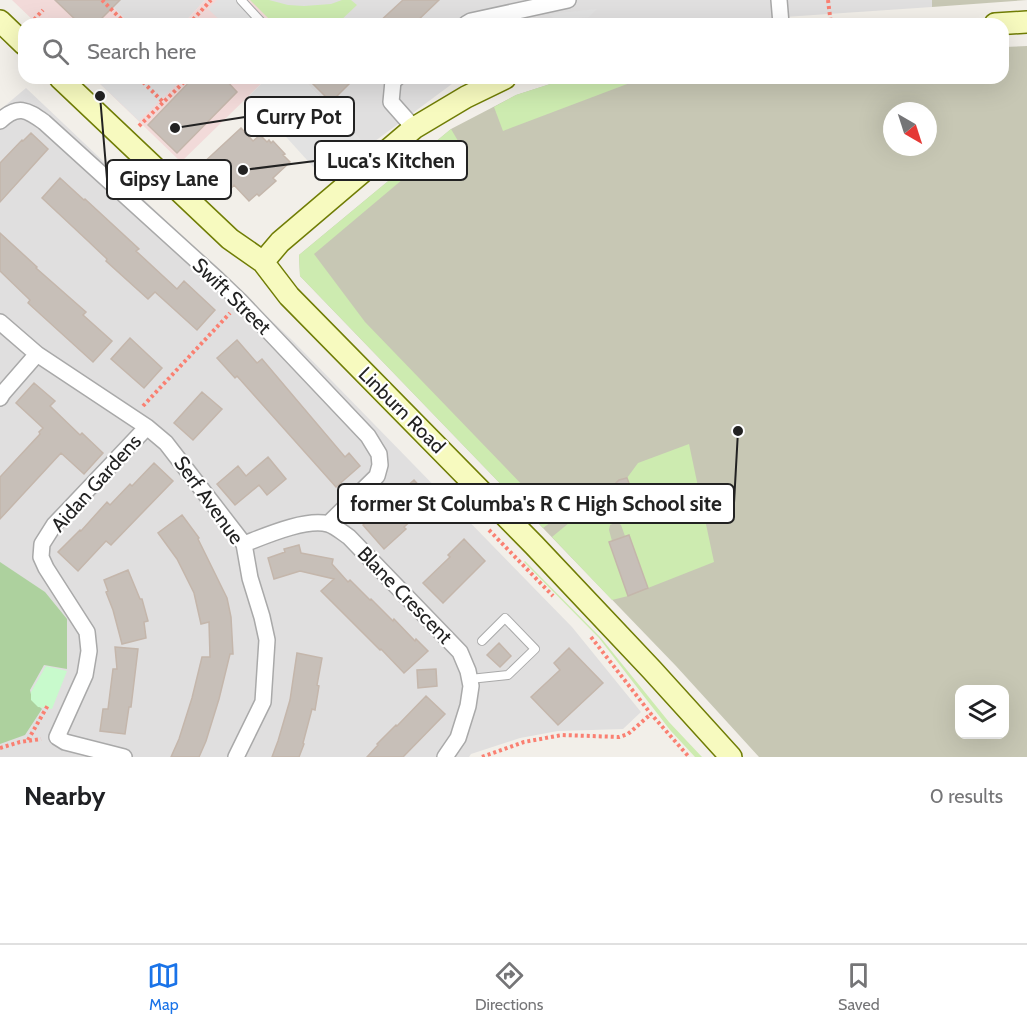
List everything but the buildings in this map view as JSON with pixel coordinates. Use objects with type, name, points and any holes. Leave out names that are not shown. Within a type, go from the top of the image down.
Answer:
[{"type":"street","points":[[485,18],[568,0]]},
{"type":"street","points":[[779,0],[780,18]]},
{"type":"street","points":[[0,21],[18,38]]},
{"type":"street","points":[[1009,23],[1027,22]]},
{"type":"street","name":"Linburn Road","points":[[66,84],[230,239],[263,262],[289,296],[534,545],[731,757]]},
{"type":"street","points":[[393,84],[391,102],[414,129]]},
{"type":"street","points":[[263,262],[280,242],[414,129],[492,84]]},
{"type":"street","name":"Swift Street","points":[[0,121],[15,110],[28,111],[44,122],[240,301],[368,436],[379,454],[380,465],[377,476],[328,524]]},
{"type":"street","name":"Serf Avenue","points":[[0,322],[37,354],[147,427],[166,443],[244,544],[250,578],[267,640],[262,702],[236,757]]},
{"type":"street","points":[[0,399],[37,354]]},
{"type":"street","name":"Aidan Gardens","points":[[57,737],[85,675],[89,651],[87,632],[41,557],[42,544],[54,525],[147,427]]},
{"type":"street","points":[[244,544],[307,523],[328,524]]},
{"type":"street","name":"Blane Crescent","points":[[328,524],[349,537],[460,652],[471,686],[461,730],[445,757]]},
{"type":"street","points":[[57,737],[65,742],[124,757]]},
{"type":"lane","points":[[241,0],[257,18]]},
{"type":"lane","points":[[470,679],[508,675],[535,649],[504,618],[482,641]]},
{"type":"path","points":[[102,0],[120,18]]},
{"type":"path","points":[[194,18],[211,0]]},
{"type":"path","points":[[828,0],[830,18]]},
{"type":"path","points":[[36,18],[43,10]]},
{"type":"path","points":[[145,84],[163,102]]},
{"type":"path","points":[[139,126],[182,84]]},
{"type":"path","points":[[132,417],[240,301]]},
{"type":"path","points":[[517,560],[558,602]]},
{"type":"path","points":[[590,636],[651,714],[689,757]]},
{"type":"path","points":[[27,741],[48,705]]},
{"type":"path","points":[[482,757],[524,742],[562,735],[619,737],[628,734],[651,714]]},
{"type":"path","points":[[0,748],[57,737]]},
{"type":"shaded area","points":[[12,0],[106,0],[124,18],[31,18]]},
{"type":"shaded area","points":[[106,0],[205,0],[188,18],[124,18]]},
{"type":"shaded area","points":[[205,0],[253,0],[270,18],[188,18]]},
{"type":"shaded area","points":[[217,0],[244,0],[263,18],[218,18],[208,9]]},
{"type":"shaded area","points":[[253,0],[932,0],[932,7],[768,18],[270,18]]},
{"type":"shaded area","points":[[932,0],[1027,0],[932,7]]},
{"type":"shaded area","points":[[597,9],[589,17],[553,18],[549,14]]},
{"type":"shaded area","points":[[1027,46],[1027,757],[759,757],[676,666],[300,276],[299,255],[451,129],[516,95],[550,84],[1009,84],[1009,47]]},
{"type":"shaded area","points":[[100,84],[261,84],[181,162]]},
{"type":"shaded area","points":[[100,84],[177,84],[139,121]]},
{"type":"shaded area","points":[[261,84],[308,84],[367,147],[326,181],[249,96]]},
{"type":"shaded area","points":[[308,84],[452,84],[367,147]]},
{"type":"shaded area","points":[[26,88],[292,340],[572,627],[641,712],[623,729],[558,731],[520,738],[471,754],[469,757],[0,757],[0,110]]},
{"type":"green space","points":[[250,0],[269,0],[304,6],[351,0],[357,5],[343,18],[268,18]]},
{"type":"green space","points":[[550,84],[627,84],[503,131],[494,107],[516,95]]},
{"type":"green space","points":[[451,129],[461,146],[428,158],[314,254],[365,322],[555,519],[543,528],[300,276],[299,255]]},
{"type":"green space","points":[[689,444],[714,562],[648,588],[629,535],[625,536],[621,525],[617,522],[610,525],[612,541],[609,542],[628,596],[612,600],[552,537],[610,489],[615,502],[633,496],[627,478],[638,463]]},
{"type":"green space","points":[[525,561],[601,638],[669,722],[702,757],[695,757],[670,730],[599,638]]},
{"type":"green space","points":[[0,562],[45,592],[67,619],[67,669],[44,665],[30,690],[32,699],[42,709],[25,735],[0,744]]},
{"type":"green space","points":[[46,666],[67,671],[52,709],[38,707],[31,700],[31,692]]},
{"type":"place","name":"Gipsy Lane","points":[[100,96]]},
{"type":"place","name":"Curry Pot","points":[[175,128]]},
{"type":"place","name":"Luca's Kitchen","points":[[243,170]]},
{"type":"place","name":"former St Columba's R C High School site","points":[[738,431]]}]
